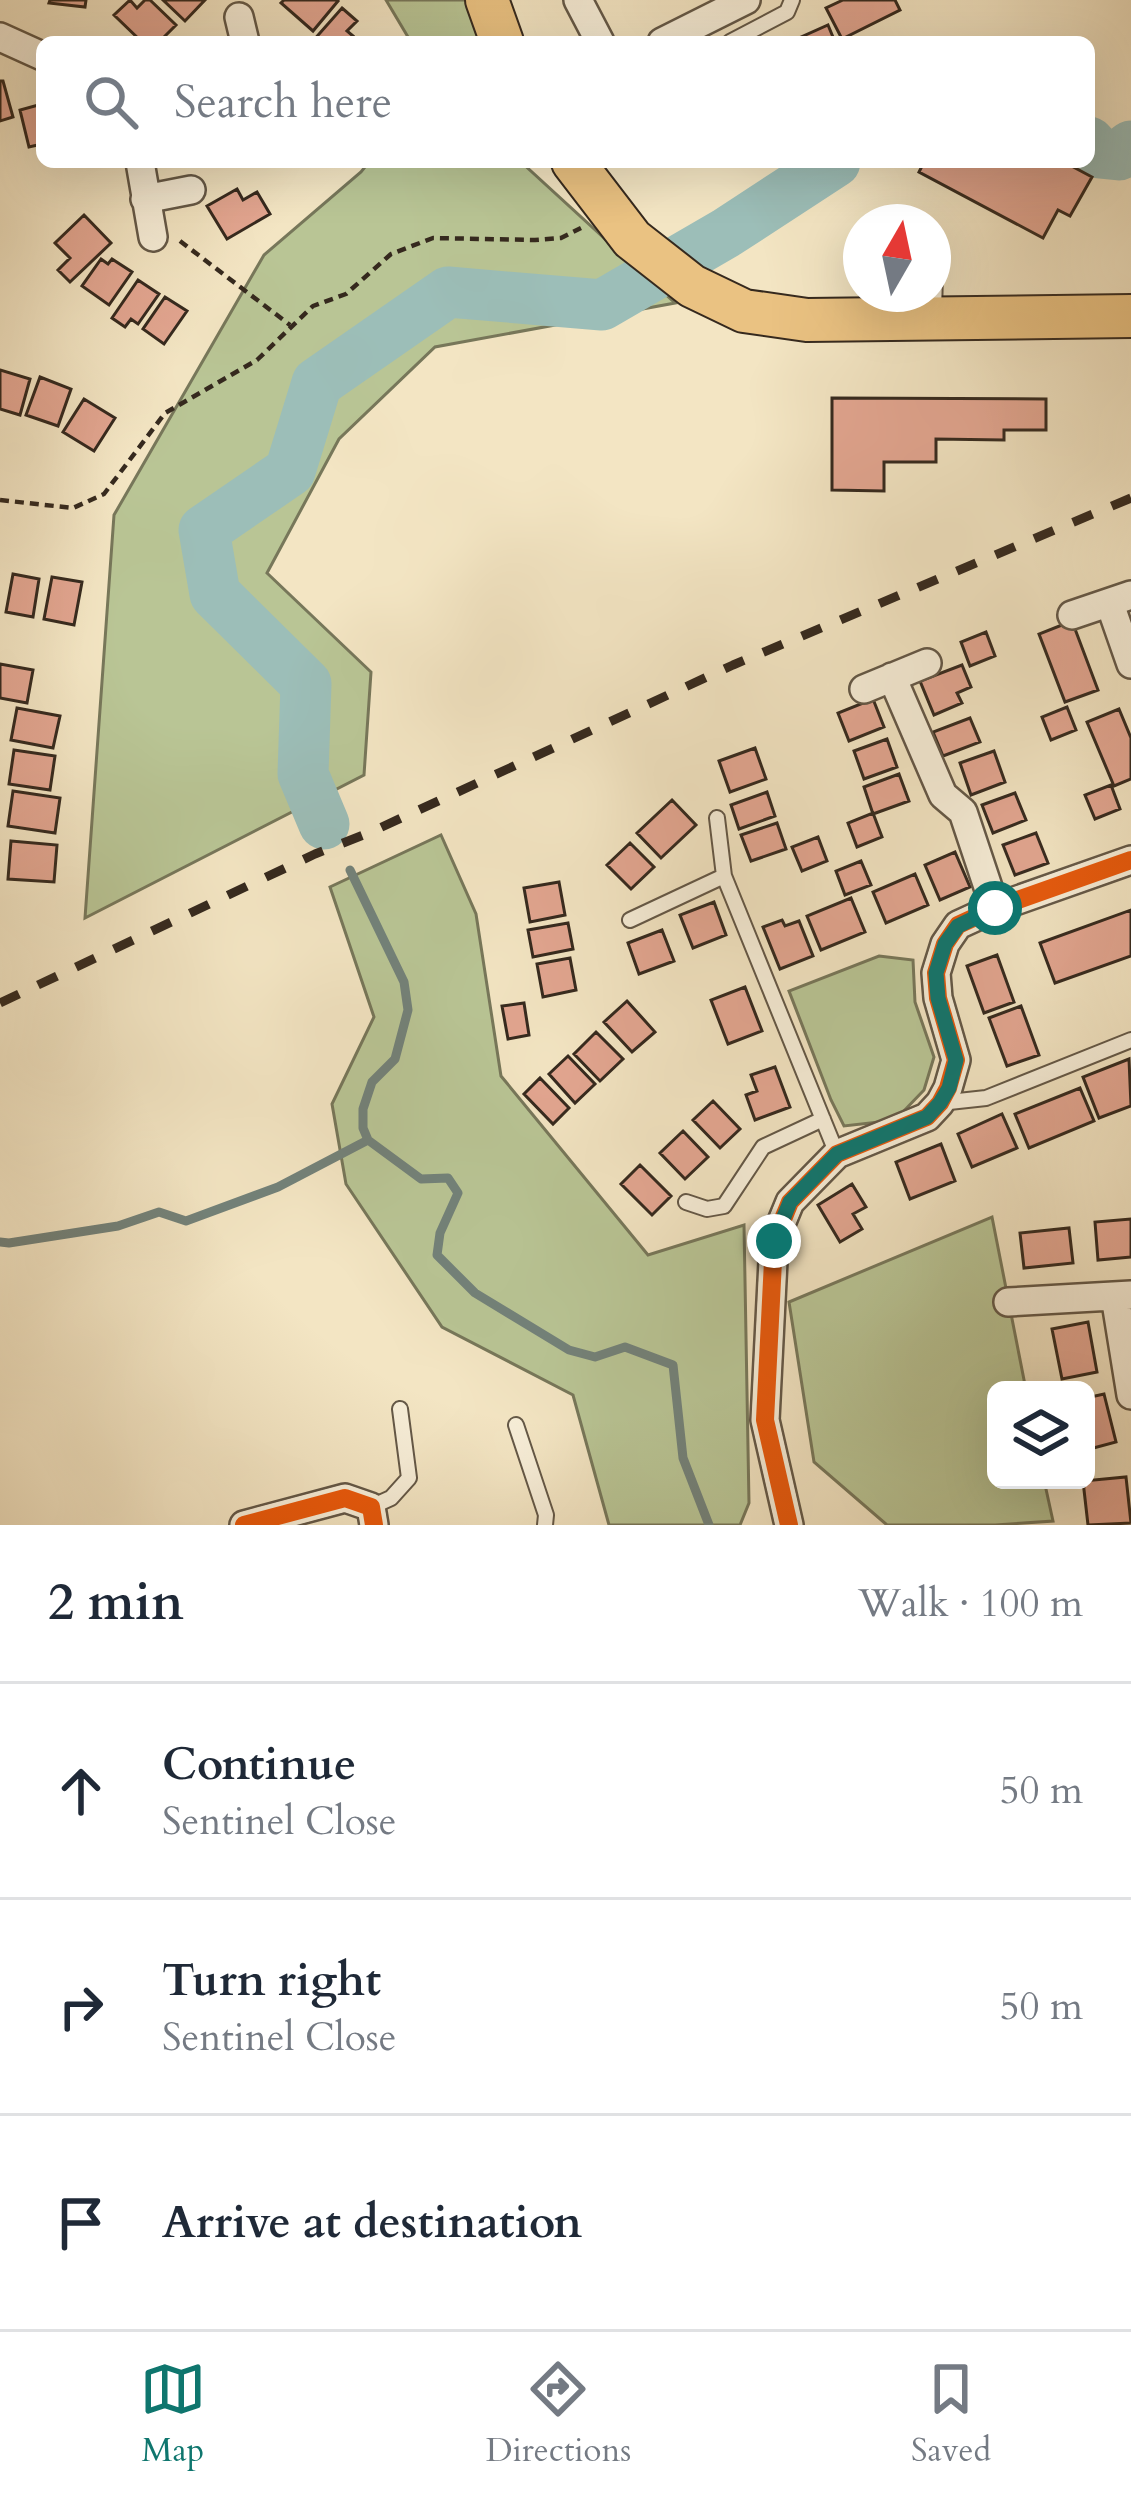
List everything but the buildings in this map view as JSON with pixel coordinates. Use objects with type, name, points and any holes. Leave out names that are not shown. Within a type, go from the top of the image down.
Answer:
[{"type":"main road","points":[[577,168],[614,230],[692,286],[743,311],[807,320],[1131,316]]},
{"type":"street","points":[[578,0],[598,36]]},
{"type":"street","points":[[677,36],[746,0]]},
{"type":"street","points":[[0,37],[36,53]]},
{"type":"street","points":[[141,168],[152,237]]},
{"type":"street","points":[[145,199],[191,190]]},
{"type":"street","points":[[1072,616],[1120,599],[1131,664]]},
{"type":"street","points":[[864,689],[927,663]]},
{"type":"street","points":[[892,677],[943,796],[963,812],[995,908]]},
{"type":"street","points":[[789,1525],[765,1420],[774,1241],[790,1202],[837,1154],[927,1117],[940,1103],[956,1060],[938,998],[936,973],[945,944],[958,926],[995,908],[1131,860]]},
{"type":"street","points":[[1008,1302],[1123,1296],[1131,1395]]},
{"type":"street","points":[[244,1525],[345,1498],[372,1516]]},
{"type":"lane","points":[[741,36],[787,12],[792,0]]},
{"type":"lane","points":[[934,312],[934,320]]},
{"type":"lane","points":[[717,818],[724,875],[837,1154]]},
{"type":"lane","points":[[630,920],[724,875]]},
{"type":"lane","points":[[940,1103],[986,1098],[1131,1040]]},
{"type":"lane","points":[[686,1202],[707,1209],[724,1206],[763,1147],[824,1119]]},
{"type":"lane","points":[[372,1516],[409,1478],[400,1409]]},
{"type":"lane","points":[[516,1425],[546,1515],[545,1525]]},
{"type":"path","points":[[579,207],[614,230]]},
{"type":"path","points":[[0,500],[73,508],[104,494],[165,413],[257,360],[313,306],[346,294],[391,254],[433,238],[535,240],[614,230]]},
{"type":"path","points":[[152,237],[176,237],[290,326]]},
{"type":"green space","points":[[386,0],[469,0],[481,36],[407,36]]},
{"type":"green space","points":[[364,168],[528,168],[675,303],[435,347],[339,439],[267,573],[371,672],[364,775],[85,918],[114,515],[264,255]]},
{"type":"green space","points":[[441,835],[476,914],[501,1076],[648,1255],[744,1225],[749,1503],[740,1525],[609,1525],[573,1395],[442,1327],[346,1184],[332,1104],[374,1017],[330,887]]},
{"type":"green space","points":[[879,956],[913,960],[915,1002],[934,1057],[924,1090],[900,1115],[844,1126],[789,991]]},
{"type":"green space","points":[[992,1217],[1024,1381],[987,1381],[987,1489],[1046,1489],[1053,1521],[887,1525],[814,1462],[789,1302]]},
{"type":"waterway","points":[[1095,149],[1119,155],[1131,146]]},
{"type":"waterway","points":[[324,824],[303,774],[306,684],[215,594],[204,530],[290,471],[317,383],[448,292],[602,305],[826,168]]},
{"type":"waterway","points":[[350,870],[404,982],[408,1010],[395,1059],[372,1082],[363,1109],[368,1140],[421,1179],[448,1178],[458,1193],[440,1233],[437,1255],[475,1293],[569,1350],[595,1357],[625,1347],[673,1365],[683,1458],[709,1525]]},
{"type":"waterway","points":[[0,1242],[118,1226],[159,1212],[186,1221],[278,1187],[368,1140]]},
{"type":"railway","points":[[0,1003],[733,665],[1131,498]]},
{"type":"cycle path","points":[[789,1525],[765,1420],[774,1241],[790,1202],[837,1154],[927,1117],[940,1103],[956,1060],[938,998],[936,973],[945,944],[958,925],[1131,860]]},
{"type":"cycle path","points":[[244,1525],[345,1498],[371,1507],[374,1525]]},
{"type":"route","points":[[774,1241],[790,1202],[837,1154],[927,1117],[940,1103],[956,1060],[938,998],[936,973],[945,944],[958,926],[995,908]]}]
